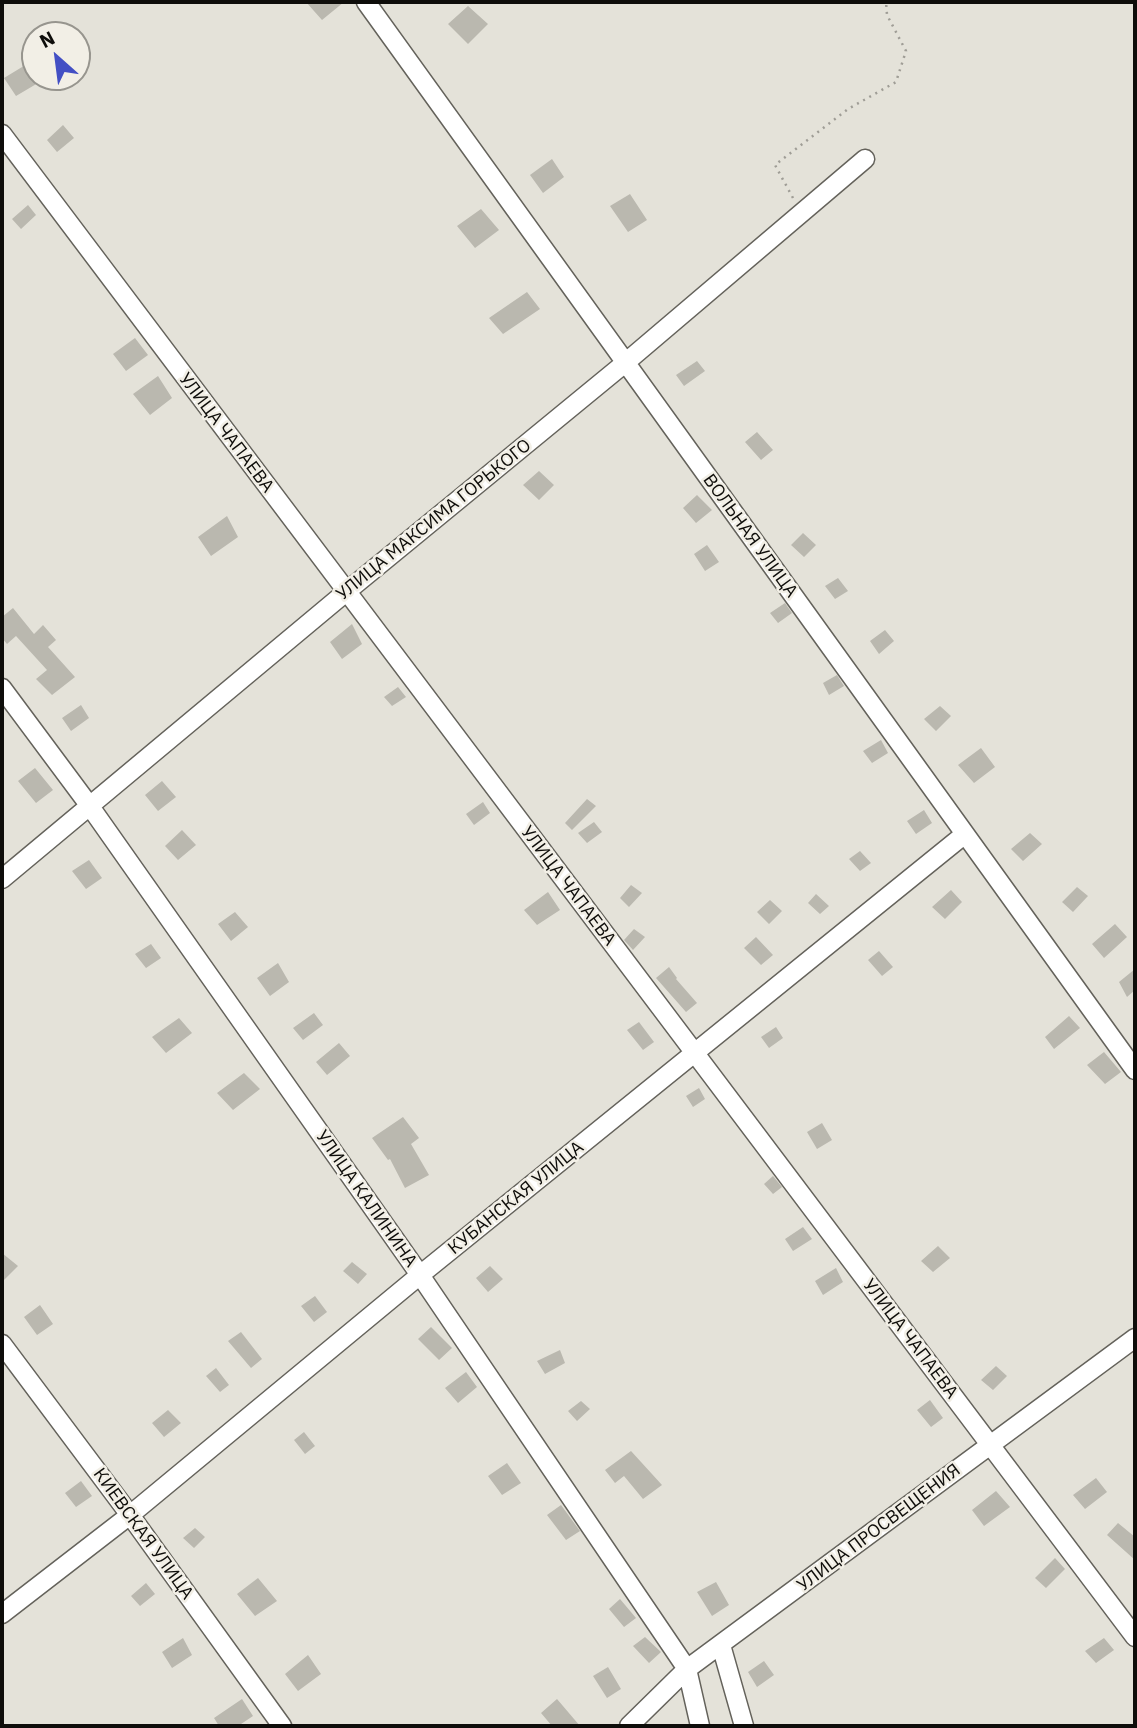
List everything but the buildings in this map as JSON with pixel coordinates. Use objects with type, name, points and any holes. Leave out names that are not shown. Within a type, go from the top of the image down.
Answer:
[{"type":"street","name":"ВОЛЬНАЯ УЛИЦА","points":[[366,2],[1135,1070]]},
{"type":"street","name":"УЛИЦА ЧАПАЕВА","points":[[2,134],[1135,1637]]},
{"type":"street","name":"УЛИЦА МАКСИМА ГОРЬКОГО","points":[[2,879],[625,363],[865,159]]},
{"type":"street","name":"УЛИЦА КАЛИНИНА","points":[[2,688],[89,805],[420,1275],[687,1669],[700,1726]]},
{"type":"street","name":"КУБАНСКАЯ УЛИЦА","points":[[2,1614],[130,1515],[420,1275],[965,835]]},
{"type":"street","name":"УЛИЦА ПРОСВЕЩЕНИЯ","points":[[629,1726],[687,1669],[1135,1338]]},
{"type":"street","name":"КИЕВСКАЯ УЛИЦА","points":[[2,1344],[130,1515],[282,1726]]},
{"type":"street","points":[[721,1645],[744,1726]]},
{"type":"path","points":[[802,213],[775,165],[848,109],[897,82],[906,51],[887,15],[886,2]]}]
